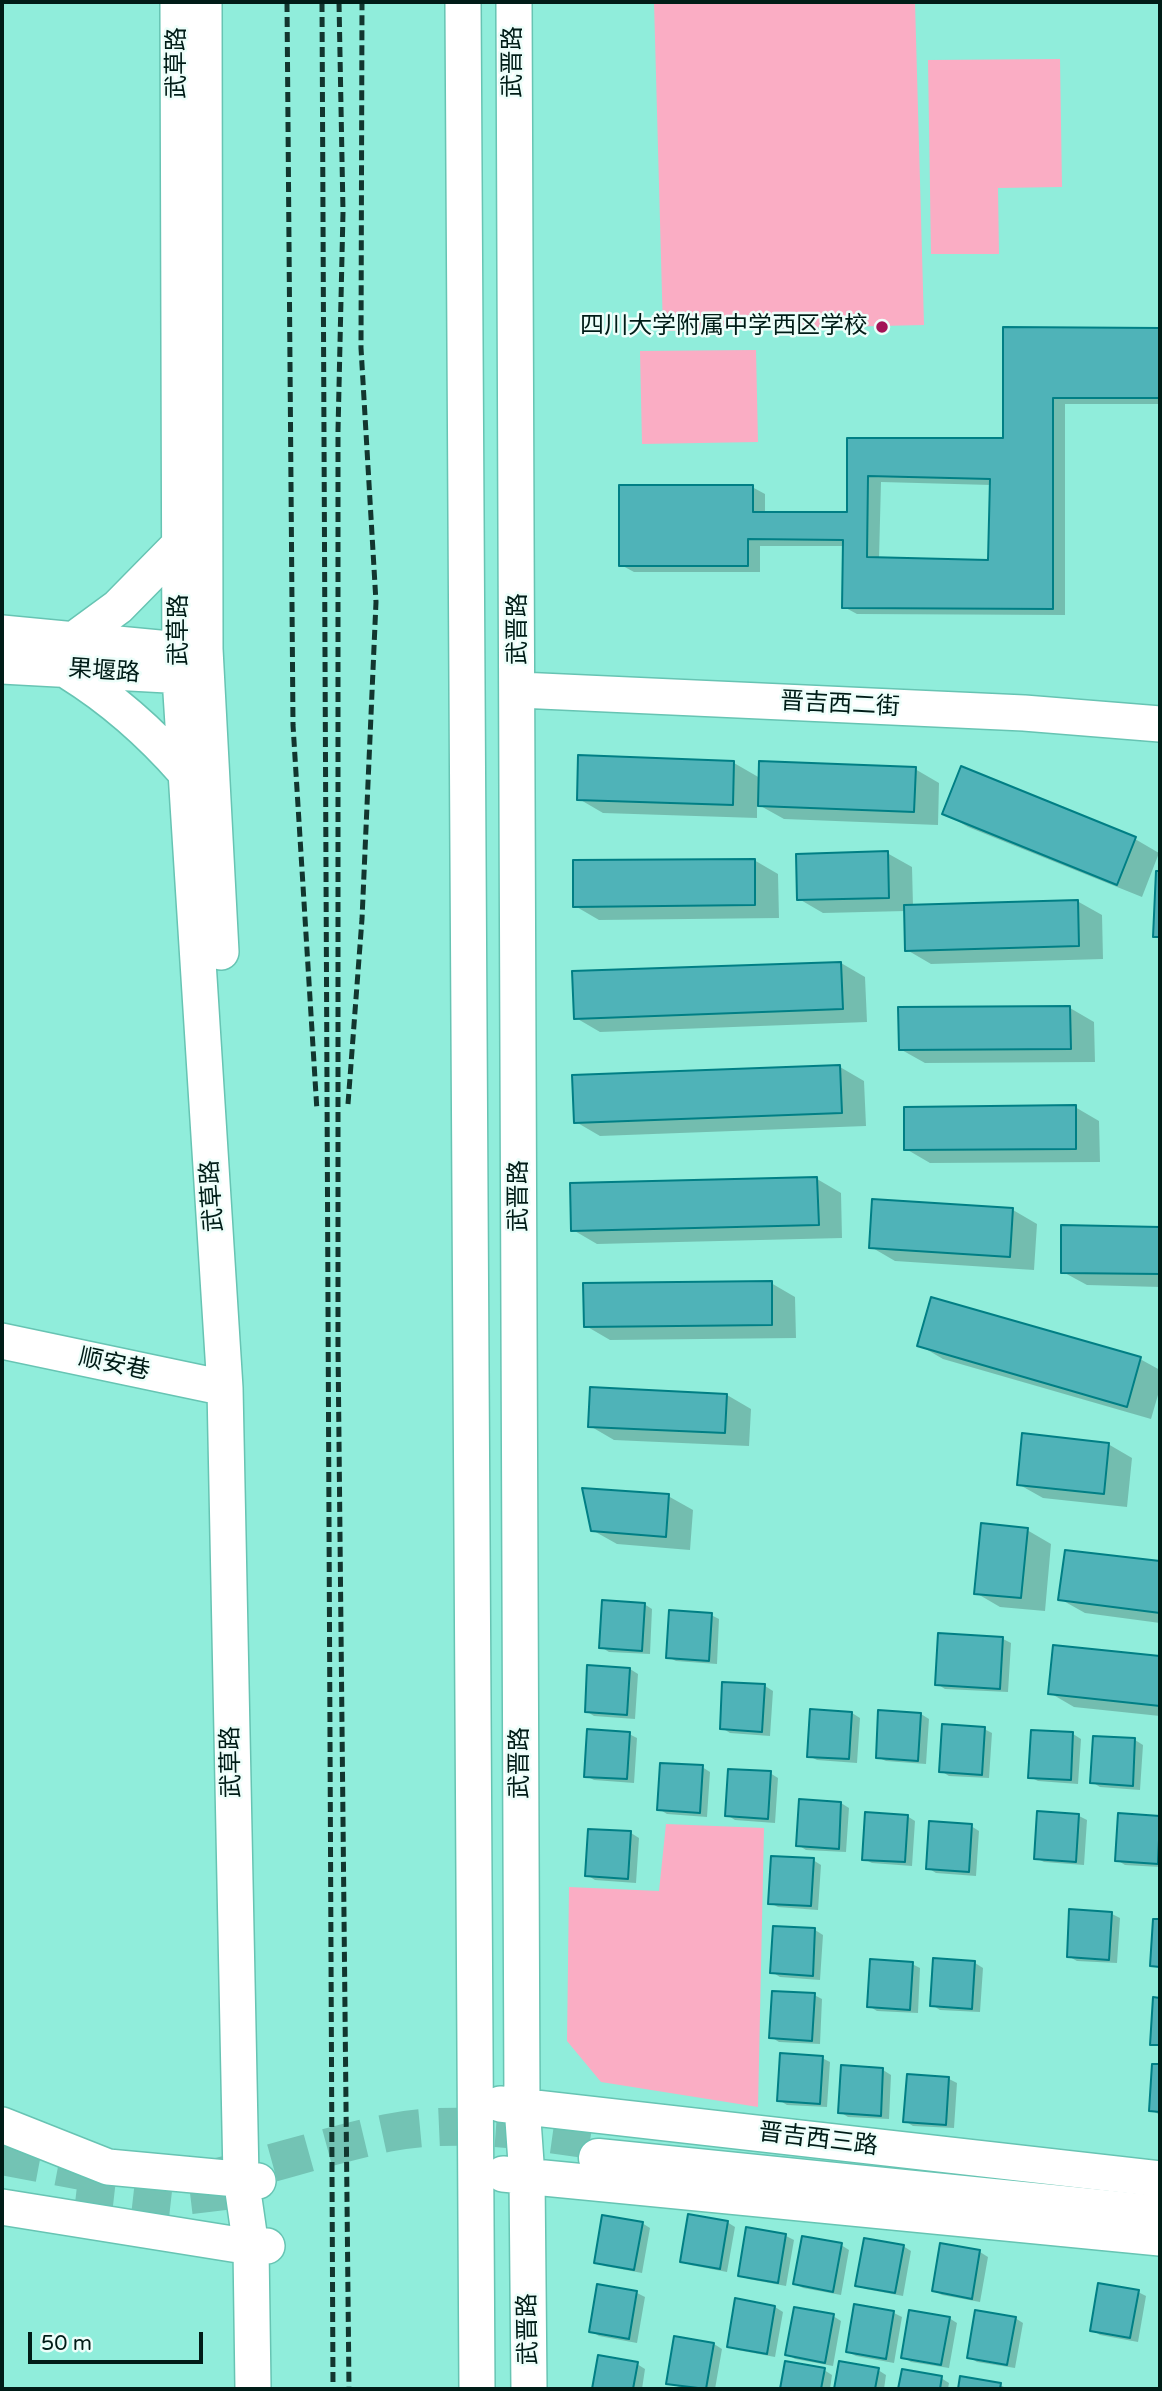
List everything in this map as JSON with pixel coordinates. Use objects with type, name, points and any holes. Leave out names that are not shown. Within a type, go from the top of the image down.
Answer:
[{"type":"main road","name":"晋吉西三路","points":[[1160,2196],[599,2150],[1160,2215]]},
{"type":"street","name":"武草路","points":[[178,2],[180,544],[193,663],[246,1409],[250,2179]]},
{"type":"street","name":"武草路","points":[[204,2],[193,663],[185,772],[225,1388],[250,2179],[259,2247],[271,2389]]},
{"type":"street","name":"武晋路","points":[[463,2],[477,2389]]},
{"type":"street","name":"武晋路","points":[[514,2],[519,690],[522,2106],[527,2177],[529,2389]]},
{"type":"street","points":[[180,544],[70,655],[104,693],[152,735],[185,772]]},
{"type":"street","name":"果堰路","points":[[2,633],[70,655]]},
{"type":"street","name":"果堰路","points":[[2,666],[70,655],[193,663]]},
{"type":"street","name":"晋吉西二街","points":[[519,690],[1024,713],[1160,724]]},
{"type":"street","name":"顺安巷","points":[[2,1341],[225,1388]]},
{"type":"street","name":"晋吉西三路","points":[[476,2102],[1160,2179]]},
{"type":"street","points":[[2,2125],[108,2167],[250,2179]]},
{"type":"street","points":[[476,2170],[1160,2238]]},
{"type":"street","points":[[2,2207],[259,2247]]},
{"type":"street","name":"武草路","points":[[253,2389],[259,2247]]},
{"type":"shaded area","points":[[654,2],[915,2],[924,325],[663,331]]},
{"type":"shaded area","points":[[1060,59],[1062,187],[998,188],[999,254],[931,254],[928,60]]},
{"type":"shaded area","points":[[756,350],[758,442],[642,444],[640,351]]},
{"type":"shaded area","points":[[666,1824],[764,1828],[758,2107],[601,2082],[567,2041],[569,1887],[659,1891]]},
{"type":"building","points":[[1003,327],[1160,328],[1160,398],[1053,398],[1053,609],[842,608],[843,540],[748,539],[748,566],[619,566],[619,485],[753,485],[753,512],[847,512],[847,438],[1003,438]],"holes":[[[868,476],[990,479],[988,560],[867,557]]]},
{"type":"building","points":[[578,755],[734,761],[733,805],[577,800]]},
{"type":"building","points":[[759,761],[916,767],[914,812],[758,806]]},
{"type":"building","points":[[961,766],[1136,837],[1117,885],[942,814]]},
{"type":"building","points":[[888,851],[889,898],[797,900],[796,854]]},
{"type":"building","points":[[755,859],[755,905],[573,907],[573,860]]},
{"type":"building","points":[[1156,871],[1160,871],[1160,937],[1153,937]]},
{"type":"building","points":[[1078,900],[1079,946],[905,951],[904,905]]},
{"type":"building","points":[[841,962],[843,1009],[574,1019],[572,971]]},
{"type":"building","points":[[1070,1006],[1071,1049],[899,1050],[898,1007]]},
{"type":"building","points":[[840,1065],[842,1113],[574,1123],[572,1075]]},
{"type":"building","points":[[1076,1105],[1076,1149],[904,1150],[904,1107]]},
{"type":"building","points":[[817,1177],[819,1225],[571,1231],[570,1183]]},
{"type":"building","points":[[872,1199],[1013,1208],[1010,1257],[869,1248]]},
{"type":"building","points":[[1061,1225],[1160,1227],[1160,1274],[1061,1273]]},
{"type":"building","points":[[772,1281],[772,1325],[584,1327],[583,1283]]},
{"type":"building","points":[[931,1297],[1141,1357],[1127,1407],[917,1346]]},
{"type":"building","points":[[590,1387],[727,1394],[725,1433],[588,1427]]},
{"type":"building","points":[[1022,1433],[1109,1443],[1104,1494],[1017,1485]]},
{"type":"building","points":[[582,1488],[669,1494],[666,1537],[591,1531]]},
{"type":"building","points":[[981,1523],[1028,1528],[1021,1598],[974,1594]]},
{"type":"building","points":[[1065,1550],[1160,1561],[1160,1613],[1058,1600]]},
{"type":"building","points":[[602,1600],[645,1603],[642,1651],[599,1648]]},
{"type":"building","points":[[669,1610],[712,1613],[709,1661],[666,1658]]},
{"type":"building","points":[[938,1633],[1003,1637],[1000,1689],[935,1685]]},
{"type":"building","points":[[1053,1645],[1160,1656],[1160,1706],[1048,1694]]},
{"type":"building","points":[[587,1665],[630,1668],[627,1715],[585,1712]]},
{"type":"building","points":[[722,1682],[765,1684],[762,1732],[720,1729]]},
{"type":"building","points":[[810,1709],[852,1712],[849,1759],[807,1757]]},
{"type":"building","points":[[878,1710],[921,1713],[918,1761],[876,1758]]},
{"type":"building","points":[[942,1724],[985,1727],[982,1775],[939,1772]]},
{"type":"building","points":[[587,1729],[630,1732],[627,1779],[584,1777]]},
{"type":"building","points":[[1031,1730],[1073,1732],[1071,1780],[1028,1778]]},
{"type":"building","points":[[1093,1736],[1135,1738],[1133,1786],[1090,1783]]},
{"type":"building","points":[[660,1763],[703,1765],[700,1813],[657,1810]]},
{"type":"building","points":[[728,1769],[771,1771],[768,1819],[725,1816]]},
{"type":"building","points":[[799,1799],[841,1802],[839,1849],[796,1846]]},
{"type":"building","points":[[1037,1811],[1079,1814],[1076,1862],[1034,1859]]},
{"type":"building","points":[[865,1812],[908,1815],[905,1862],[862,1860]]},
{"type":"building","points":[[1118,1813],[1160,1816],[1158,1864],[1115,1861]]},
{"type":"building","points":[[929,1821],[972,1824],[969,1872],[926,1869]]},
{"type":"building","points":[[588,1829],[631,1831],[628,1879],[585,1876]]},
{"type":"building","points":[[771,1856],[814,1858],[811,1906],[768,1904]]},
{"type":"building","points":[[1069,1909],[1112,1912],[1109,1960],[1067,1957]]},
{"type":"building","points":[[1153,1919],[1160,1919],[1160,1967],[1150,1966]]},
{"type":"building","points":[[773,1926],[815,1928],[813,1976],[770,1973]]},
{"type":"building","points":[[933,1958],[975,1961],[972,2009],[930,2006]]},
{"type":"building","points":[[870,1959],[913,1962],[910,2010],[867,2007]]},
{"type":"building","points":[[772,1991],[815,1993],[812,2041],[769,2038]]},
{"type":"building","points":[[1153,1997],[1160,1998],[1160,2045],[1150,2045]]},
{"type":"building","points":[[780,2053],[823,2056],[820,2104],[777,2101]]},
{"type":"building","points":[[1152,2064],[1160,2064],[1160,2112],[1149,2111]]},
{"type":"building","points":[[841,2065],[883,2068],[881,2116],[838,2113]]},
{"type":"building","points":[[907,2074],[949,2077],[946,2125],[903,2122]]},
{"type":"building","points":[[688,2214],[728,2221],[720,2269],[680,2262]]},
{"type":"building","points":[[602,2215],[643,2222],[634,2270],[594,2263]]},
{"type":"building","points":[[746,2227],[786,2234],[778,2283],[738,2276]]},
{"type":"building","points":[[802,2236],[842,2243],[833,2292],[793,2284]]},
{"type":"building","points":[[864,2238],[904,2245],[895,2293],[855,2286]]},
{"type":"building","points":[[940,2243],[980,2250],[972,2299],[932,2291]]},
{"type":"building","points":[[1098,2283],[1139,2290],[1130,2338],[1090,2331]]},
{"type":"building","points":[[597,2284],[637,2291],[629,2339],[589,2332]]},
{"type":"building","points":[[735,2298],[775,2306],[767,2354],[727,2347]]},
{"type":"building","points":[[854,2304],[894,2311],[886,2359],[846,2352]]},
{"type":"building","points":[[794,2307],[834,2314],[825,2363],[785,2355]]},
{"type":"building","points":[[909,2310],[950,2317],[941,2365],[901,2358]]},
{"type":"building","points":[[975,2310],[1016,2317],[1007,2365],[967,2358]]},
{"type":"building","points":[[674,2336],[714,2343],[706,2389],[666,2384]]},
{"type":"building","points":[[598,2355],[638,2362],[633,2389],[592,2389]]},
{"type":"building","points":[[785,2361],[825,2368],[821,2389],[780,2389]]},
{"type":"building","points":[[839,2361],[879,2368],[875,2389],[834,2389]]},
{"type":"building","points":[[902,2369],[942,2376],[940,2389],[898,2389]]},
{"type":"building","points":[[960,2376],[1001,2383],[1000,2389],[958,2389]]},
{"type":"tunnel","points":[[217,2177],[366,2138],[414,2129],[494,2128],[600,2141]]},
{"type":"tunnel","points":[[2,2156],[108,2176]]},
{"type":"tunnel","points":[[77,2186],[174,2197],[250,2188]]},
{"type":"railway","points":[[287,2],[293,725],[317,1111]]},
{"type":"railway","points":[[322,2],[333,2389]]},
{"type":"railway","points":[[339,2],[343,212],[338,431],[338,1346],[349,2389]]},
{"type":"railway","points":[[348,1104],[362,919],[376,602],[361,348],[362,2]]},
{"type":"place","name":"四川大学附属中学西区学校","points":[[882,327]]}]
